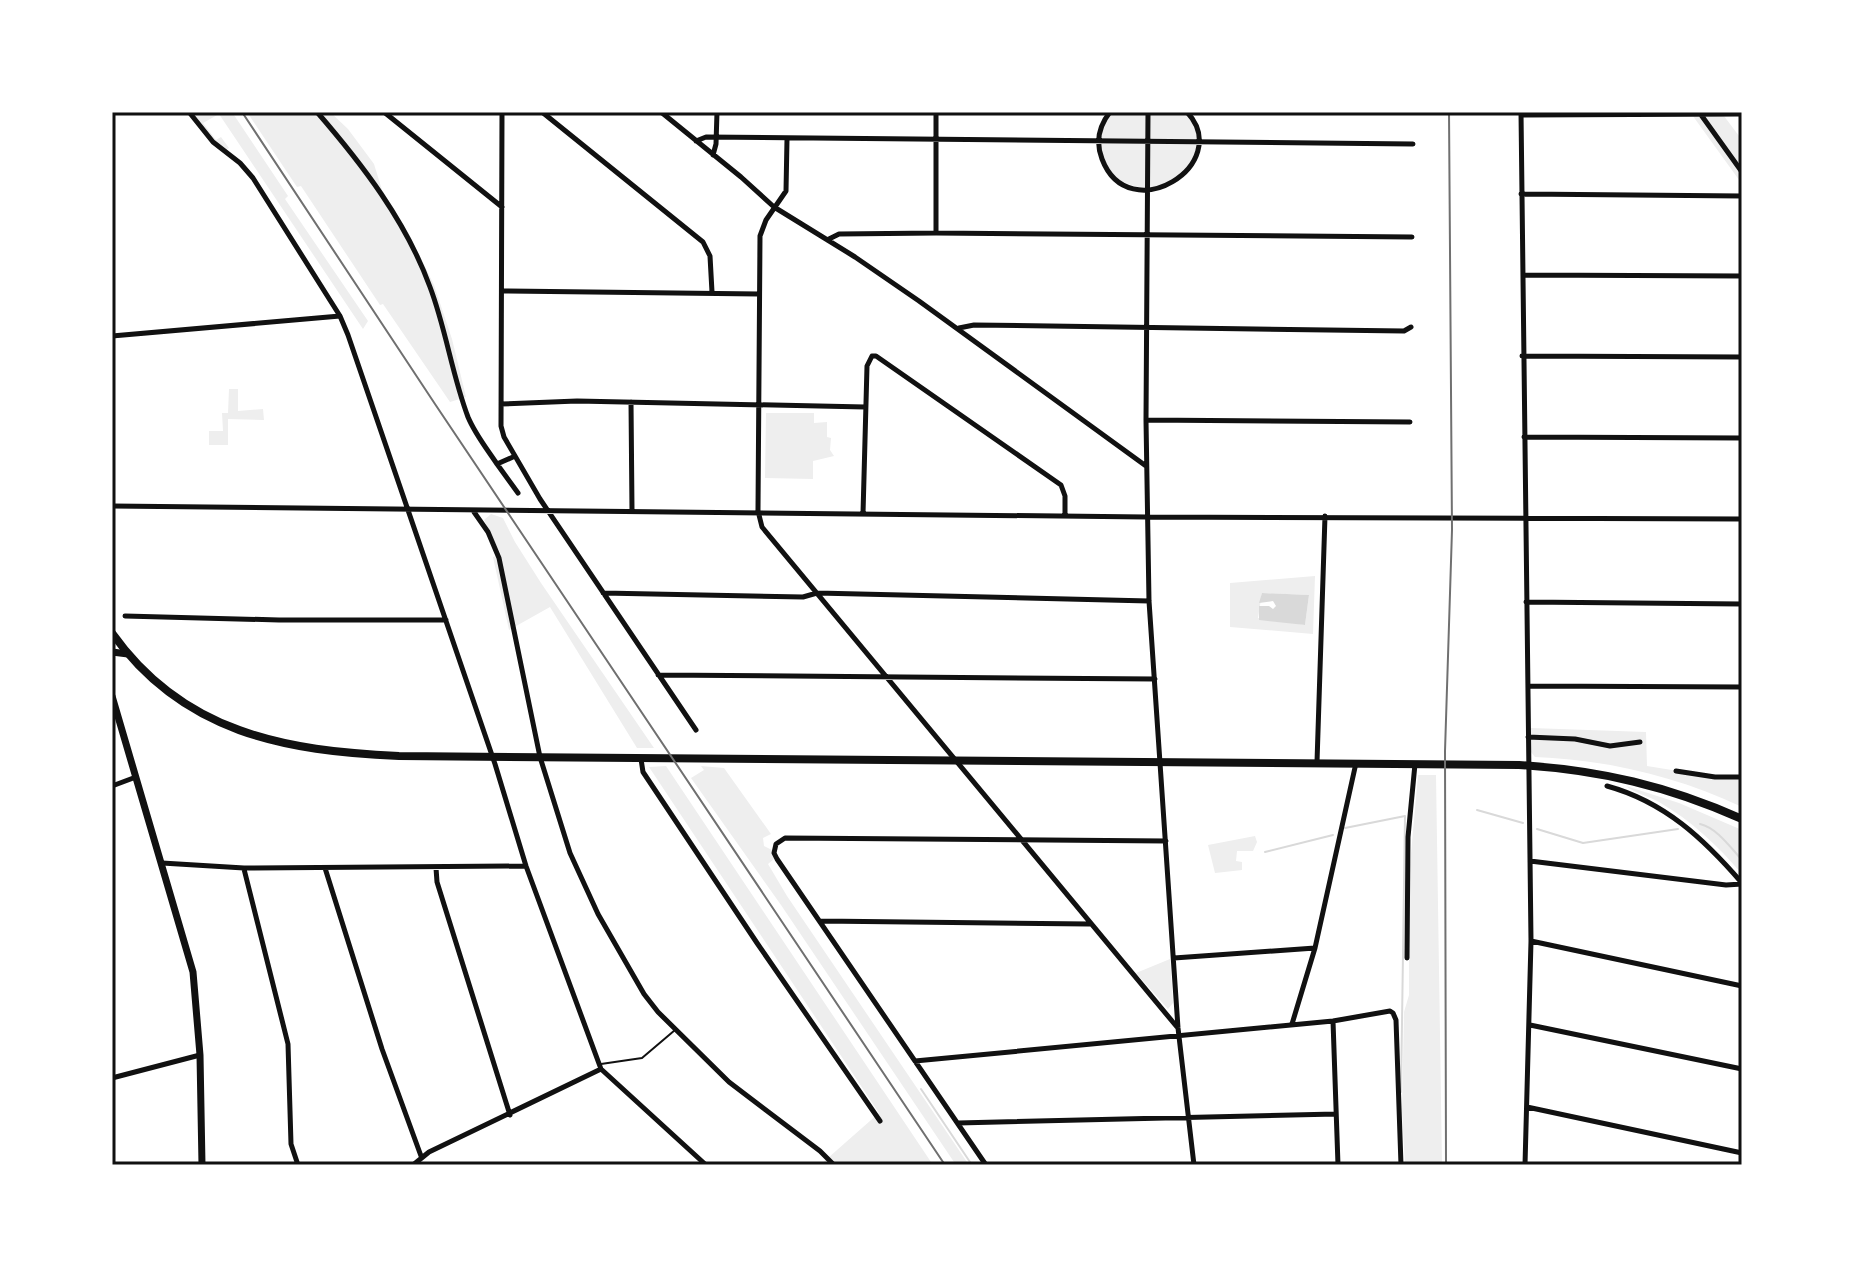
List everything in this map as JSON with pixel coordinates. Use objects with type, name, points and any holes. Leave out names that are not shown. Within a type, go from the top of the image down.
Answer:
[{"type":"main road","points":[[113,636],[112,651],[128,654]]},
{"type":"main road","points":[[113,636],[152,677],[192,707],[261,739],[321,751],[540,757],[1528,766],[1603,773],[1692,798],[1742,819]]},
{"type":"main road","points":[[112,696],[193,972],[200,1055],[202,1165]]},
{"type":"street","points":[[189,112],[213,142],[240,163],[253,178],[340,316],[492,756],[526,866],[600,1067],[706,1165]]},
{"type":"street","points":[[317,112],[350,150],[407,237],[430,286],[469,419],[518,493]]},
{"type":"street","points":[[384,112],[502,208]]},
{"type":"street","points":[[502,112],[501,404],[504,437],[513,457],[696,730]]},
{"type":"street","points":[[542,112],[703,242],[710,256],[712,292]]},
{"type":"street","points":[[661,112],[774,207],[958,329],[1146,466]]},
{"type":"street","points":[[713,155],[717,112]]},
{"type":"street","points":[[936,112],[936,233]]},
{"type":"street","points":[[1110,112],[1101,126],[1098,141],[1101,157],[1113,176],[1126,185],[1147,191],[1163,188],[1181,176],[1196,157],[1200,142],[1194,121],[1187,112]]},
{"type":"street","points":[[1148,112],[1146,517],[1149,601],[1178,1032],[1194,1165]]},
{"type":"street","points":[[1699,112],[1742,172]]},
{"type":"street","points":[[1525,1165],[1531,941],[1521,114],[1742,114]]},
{"type":"street","points":[[696,141],[717,137],[895,137],[936,140],[1413,144]]},
{"type":"street","points":[[787,139],[786,191],[760,236],[758,511],[762,527],[888,676],[1178,1032]]},
{"type":"street","points":[[1521,194],[1742,196]]},
{"type":"street","points":[[827,240],[839,234],[936,233],[1412,237]]},
{"type":"street","points":[[1523,275],[1742,276]]},
{"type":"street","points":[[502,291],[759,294]]},
{"type":"street","points":[[112,336],[340,316]]},
{"type":"street","points":[[958,329],[974,325],[1404,331],[1411,327]]},
{"type":"street","points":[[863,514],[867,366],[872,356],[888,362],[1061,485],[1065,496],[1065,515]]},
{"type":"street","points":[[1522,356],[1742,357]]},
{"type":"street","points":[[501,404],[531,401],[865,407]]},
{"type":"street","points":[[631,402],[632,510]]},
{"type":"street","points":[[1146,420],[1410,422]]},
{"type":"street","points":[[1524,437],[1742,438]]},
{"type":"street","points":[[497,464],[513,457]]},
{"type":"street","points":[[112,506],[1146,517],[1742,519]]},
{"type":"street","points":[[473,511],[488,532],[501,564],[540,757],[570,853],[598,914],[644,994],[675,1030],[729,1082],[834,1165]]},
{"type":"street","points":[[1317,762],[1325,516]]},
{"type":"street","points":[[603,593],[803,597],[817,593],[1149,601]]},
{"type":"street","points":[[1526,602],[1742,604]]},
{"type":"street","points":[[125,616],[446,620]]},
{"type":"street","points":[[658,675],[1155,679]]},
{"type":"street","points":[[1528,686],[1742,687]]},
{"type":"street","points":[[1528,737],[1575,739],[1610,746],[1640,742]]},
{"type":"street","points":[[641,758],[643,772],[880,1121]]},
{"type":"street","points":[[1292,1024],[1315,948],[1356,763]]},
{"type":"street","points":[[1407,958],[1408,837],[1415,763]]},
{"type":"street","points":[[1676,771],[1715,777],[1742,777]]},
{"type":"street","points":[[112,786],[136,777]]},
{"type":"street","points":[[1607,786],[1643,798],[1681,821],[1711,848],[1742,883]]},
{"type":"street","points":[[986,1165],[777,859],[774,853],[776,844],[785,838],[1166,841]]},
{"type":"street","points":[[1530,861],[1726,885],[1742,883]]},
{"type":"street","points":[[162,863],[244,868],[526,866]]},
{"type":"street","points":[[244,868],[288,1044],[291,1144],[298,1165]]},
{"type":"street","points":[[325,868],[382,1049],[421,1156]]},
{"type":"street","points":[[436,868],[437,882],[510,1115]]},
{"type":"street","points":[[820,921],[1090,924]]},
{"type":"street","points":[[1531,941],[1742,986]]},
{"type":"street","points":[[1174,958],[1315,948]]},
{"type":"street","points":[[915,1061],[1178,1032],[1333,1021],[1385,1011],[1393,1013],[1401,1165]]},
{"type":"street","points":[[1333,1021],[1338,1165]]},
{"type":"street","points":[[1530,1025],[1742,1069]]},
{"type":"street","points":[[112,1078],[200,1055]]},
{"type":"street","points":[[413,1165],[421,1156],[510,1115],[600,1067]]},
{"type":"street","points":[[1527,1107],[1742,1153]]},
{"type":"street","points":[[957,1123],[1336,1114]]},
{"type":"lane","points":[[600,1067],[642,1058],[675,1030]]},
{"type":"shaded area","points":[[192,112],[232,112],[288,196],[285,199],[368,321],[363,329],[219,114],[203,123],[216,140],[221,137],[229,148],[226,150],[211,138]]},
{"type":"shaded area","points":[[247,112],[330,112],[348,129],[374,164],[382,190],[410,236],[434,285],[452,339],[466,397],[450,402]]},
{"type":"shaded area","points":[[1110,112],[1187,112],[1200,142],[1186,171],[1155,190],[1131,185],[1116,177],[1098,141]]},
{"type":"shaded area","points":[[1690,112],[1721,112],[1742,140],[1742,184]]},
{"type":"shaded area","points":[[229,389],[238,389],[238,411],[263,409],[264,420],[228,419],[228,445],[209,445],[209,431],[223,431],[222,413],[228,413]]},
{"type":"shaded area","points":[[766,413],[814,413],[814,423],[827,422],[827,437],[831,438],[830,450],[834,456],[813,461],[813,479],[765,478]]},
{"type":"shaded area","points":[[491,514],[503,518],[541,583],[654,748],[637,748],[550,607],[509,630],[493,557],[501,555],[484,520]]},
{"type":"shaded area","points":[[1315,576],[1313,634],[1230,627],[1230,583]],"holes":[[[1262,593],[1309,595],[1305,625],[1258,618]]]},
{"type":"shaded area","points":[[1262,593],[1309,595],[1305,625],[1259,620],[1259,606],[1273,609],[1276,606],[1273,601],[1259,603]]},
{"type":"shaded area","points":[[1531,728],[1646,732],[1647,766],[1715,777],[1742,777],[1742,807],[1667,778],[1615,766],[1535,757],[1531,752]]},
{"type":"shaded area","points":[[666,766],[933,1165],[820,1165],[879,1113],[649,767]]},
{"type":"shaded area","points":[[701,766],[724,768],[771,834],[763,838],[764,846],[772,850],[774,859],[768,864],[787,896],[969,1165],[956,1165],[781,905],[691,778],[704,770]]},
{"type":"shaded area","points":[[1418,775],[1436,775],[1442,1165],[1405,1165],[1402,1111],[1404,1012],[1409,995],[1409,876]]},
{"type":"shaded area","points":[[1626,786],[1679,803],[1742,830],[1742,874],[1683,817]]},
{"type":"shaded area","points":[[1255,836],[1257,842],[1253,851],[1237,851],[1236,861],[1242,862],[1242,870],[1215,873],[1208,845]]},
{"type":"shaded area","points":[[1170,959],[1173,1003],[1168,1009],[1136,973]]},
{"type":"waterway","points":[[1477,810],[1523,823]]},
{"type":"waterway","points":[[1345,828],[1405,816],[1401,1092]]},
{"type":"waterway","points":[[1700,824],[1718,834],[1742,860]]},
{"type":"waterway","points":[[1537,829],[1583,843],[1678,829]]},
{"type":"waterway","points":[[1265,852],[1333,835]]},
{"type":"waterway","points":[[921,1089],[972,1165]]},
{"type":"railway","points":[[242,112],[945,1165]]},
{"type":"railway","points":[[1446,1165],[1445,751],[1452,530],[1449,112]]}]
